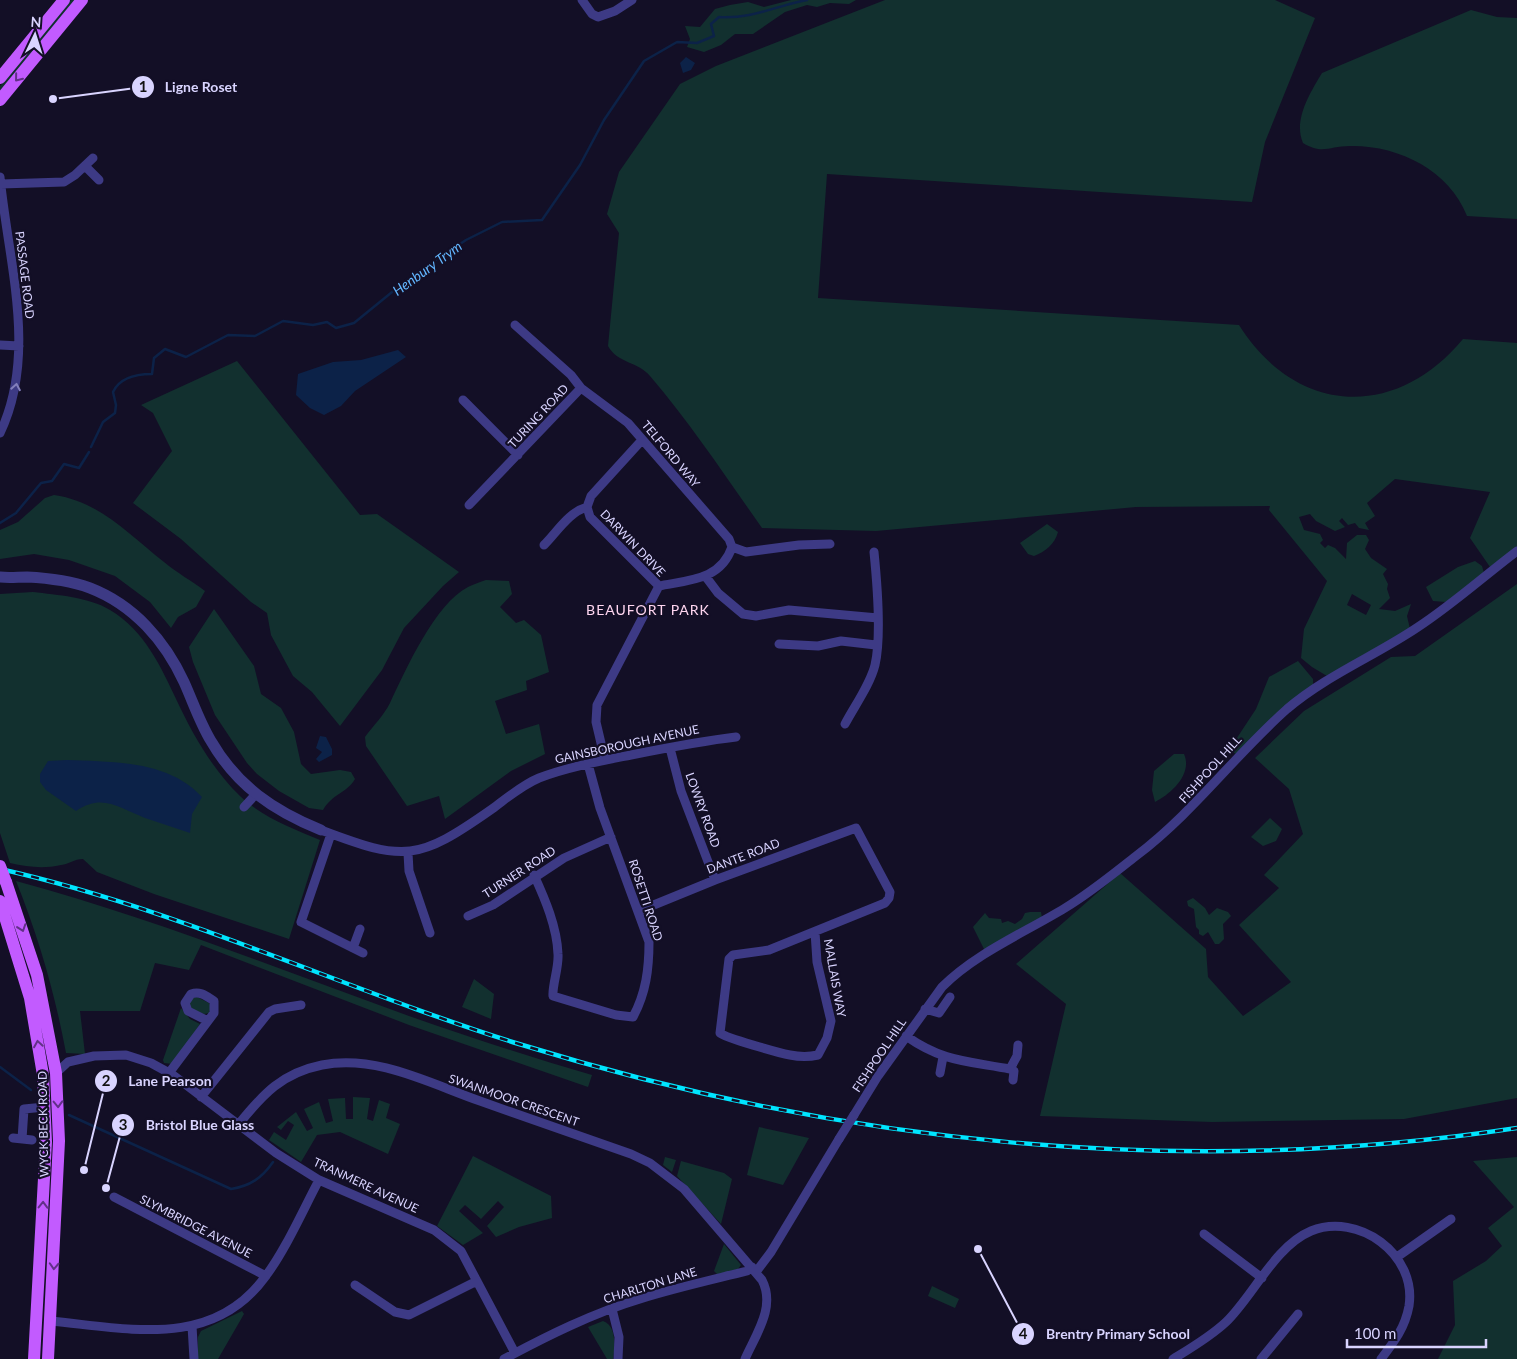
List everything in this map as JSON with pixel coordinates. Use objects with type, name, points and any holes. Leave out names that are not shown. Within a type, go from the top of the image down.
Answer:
[{"type":"main road","points":[[0,78],[64,0]]},
{"type":"main road","points":[[0,100],[82,0]]},
{"type":"main road","name":"WYCK BECK ROAD","points":[[0,866],[37,975],[56,1073],[58,1150],[48,1359]]},
{"type":"main road","name":"WYCK BECK ROAD","points":[[0,901],[30,998],[42,1067],[45,1107],[46,1142],[34,1359]]},
{"type":"street","points":[[582,0],[592,14],[598,17],[615,11],[632,0]]},
{"type":"street","points":[[0,181],[64,182],[93,158]]},
{"type":"street","points":[[85,166],[98,180]]},
{"type":"street","name":"PASSAGE ROAD","points":[[0,181],[19,346],[16,392],[0,433]]},
{"type":"street","name":"TURING ROAD","points":[[469,505],[581,388],[571,375],[514,325]]},
{"type":"street","points":[[0,345],[19,346]]},
{"type":"street","name":"TELFORD WAY","points":[[581,388],[628,423],[729,539],[732,547]]},
{"type":"street","points":[[463,400],[518,455]]},
{"type":"street","name":"DARWIN DRIVE","points":[[605,760],[596,722],[596,705],[659,586],[590,517],[587,507],[591,496],[642,440]]},
{"type":"street","name":"DARWIN DRIVE","points":[[544,545],[579,509],[587,507]]},
{"type":"street","points":[[659,586],[706,577],[729,556],[732,547],[746,552],[830,544]]},
{"type":"street","name":"FISHPOOL HILL","points":[[754,1270],[771,1252],[878,1076],[942,987],[958,972],[1068,906],[1162,836],[1190,811],[1254,739],[1288,708],[1323,682],[1420,626],[1517,551]]},
{"type":"street","points":[[845,724],[866,687],[875,664],[878,618],[874,552]]},
{"type":"street","points":[[706,577],[718,593],[743,614],[756,616],[788,610],[878,618]]},
{"type":"street","name":"GAINSBOROUGH AVENUE","points":[[2,578],[49,579],[88,587],[105,594],[138,618],[168,650],[212,743],[225,762],[256,794],[272,807],[362,846],[408,852],[426,849],[445,841],[536,779],[605,760],[736,737]]},
{"type":"street","points":[[779,644],[818,646],[841,642],[876,645]]},
{"type":"street","name":"LOWRY ROAD","points":[[670,748],[681,791],[715,880]]},
{"type":"street","name":"ROSETTI ROAD","points":[[534,875],[547,903],[558,952],[558,973],[554,996],[616,1015],[633,1017],[641,1002],[649,965],[648,942],[639,911],[600,808],[588,764]]},
{"type":"street","points":[[244,806],[256,794]]},
{"type":"street","name":"DANTE ROAD","points":[[639,911],[715,880],[856,828],[890,892],[890,898],[885,903]]},
{"type":"street","points":[[326,832],[301,922],[363,953]]},
{"type":"street","name":"TURNER ROAD","points":[[468,916],[493,905],[534,875],[564,858],[611,837]]},
{"type":"street","points":[[408,852],[409,871],[430,933]]},
{"type":"street","name":"MALLAIS WAY","points":[[815,932],[817,962],[831,1021],[827,1038],[818,1055],[808,1057],[790,1055],[723,1037],[718,1028],[727,983],[729,959],[733,955],[769,950],[885,903]]},
{"type":"street","points":[[353,948],[360,929]]},
{"type":"street","points":[[926,1009],[939,1013],[950,997]]},
{"type":"street","points":[[200,1097],[269,1012],[275,1009],[301,1005]]},
{"type":"street","points":[[169,1073],[208,1021]]},
{"type":"street","points":[[906,1036],[929,1052],[943,1057],[1010,1068],[1014,1071],[1013,1080]]},
{"type":"street","points":[[1010,1068],[1016,1056],[1018,1046]]},
{"type":"street","name":"TRANMERE AVENUE","points":[[56,1073],[68,1062],[94,1056],[126,1055],[151,1063],[169,1073],[276,1153],[319,1180],[434,1230],[461,1251],[515,1353]]},
{"type":"street","points":[[940,1073],[943,1057]]},
{"type":"street","name":"SWANMOOR CRESCENT","points":[[238,1125],[263,1093],[292,1075],[338,1062],[360,1063],[379,1066],[631,1154],[650,1163],[684,1189],[754,1270],[766,1289],[767,1309],[745,1359]]},
{"type":"street","points":[[32,1140],[17,1138],[24,1109],[45,1107]]},
{"type":"street","points":[[50,1321],[163,1330],[192,1326],[218,1317],[239,1305],[266,1276],[319,1180]]},
{"type":"street","name":"SLYMBRIDGE AVENUE","points":[[114,1197],[266,1276]]},
{"type":"street","points":[[1397,1257],[1451,1219]]},
{"type":"street","points":[[1173,1359],[1202,1341],[1226,1321],[1289,1245],[1311,1231],[1323,1228],[1348,1228],[1372,1235],[1397,1257],[1407,1280],[1409,1304],[1404,1326],[1381,1359]]},
{"type":"street","points":[[1204,1234],[1262,1278]]},
{"type":"street","name":"CHARLTON LANE","points":[[504,1359],[612,1309],[639,1299],[754,1270]]},
{"type":"street","points":[[355,1285],[395,1312],[409,1315],[477,1281]]},
{"type":"street","points":[[612,1309],[619,1337],[618,1359]]},
{"type":"street","points":[[1261,1359],[1298,1314]]},
{"type":"street","points":[[192,1326],[194,1359]]},
{"type":"green space","points":[[71,0],[77,0],[0,94],[0,86]]},
{"type":"green space","points":[[791,0],[856,0],[849,4],[830,3],[817,7],[807,5],[785,12],[753,34],[735,34],[721,45],[704,52],[687,47],[690,39],[685,26],[700,27],[715,9],[748,2],[764,7]]},
{"type":"green space","points":[[885,0],[1275,0],[1315,18],[1265,142],[1252,202],[827,174],[818,298],[1239,325],[1262,355],[1288,377],[1317,391],[1347,396],[1377,394],[1407,384],[1436,366],[1463,339],[1517,343],[1517,547],[1490,567],[1470,538],[1490,492],[1395,479],[1367,503],[1375,516],[1365,523],[1369,530],[1359,528],[1355,523],[1348,525],[1342,518],[1339,521],[1345,527],[1335,531],[1316,521],[1310,514],[1299,517],[1304,530],[1320,534],[1323,540],[1320,543],[1325,548],[1328,545],[1335,548],[1346,559],[1347,543],[1357,535],[1366,535],[1369,540],[1365,549],[1371,558],[1387,569],[1383,574],[1388,584],[1387,589],[1390,598],[1379,609],[1395,611],[1411,604],[1407,616],[1410,629],[1327,676],[1301,658],[1304,629],[1327,581],[1269,510],[1270,506],[1136,507],[876,531],[762,528],[694,432],[650,376],[645,371],[617,356],[608,346],[619,233],[607,214],[619,172],[680,84],[716,66]],"holes":[[[1352,594],[1371,605],[1366,615],[1347,605]]]},
{"type":"green space","points":[[1471,10],[1497,17],[1517,18],[1517,219],[1467,216],[1459,200],[1435,173],[1420,163],[1403,156],[1386,150],[1368,147],[1343,146],[1316,149],[1303,143],[1300,134],[1301,116],[1308,98],[1322,73]]},
{"type":"green space","points":[[237,361],[360,515],[377,514],[459,572],[443,586],[404,628],[382,670],[340,726],[312,692],[293,676],[271,635],[267,613],[251,602],[181,539],[133,503],[172,451],[153,413],[141,405]]},
{"type":"green space","points":[[54,495],[86,504],[100,512],[126,530],[169,566],[205,591],[196,607],[178,617],[171,628],[150,602],[115,576],[69,560],[34,554],[0,559],[0,530],[18,522],[45,498]]},
{"type":"green space","points":[[1047,524],[1058,532],[1055,540],[1046,550],[1034,556],[1028,554],[1020,543]]},
{"type":"green space","points":[[1475,561],[1482,566],[1484,573],[1446,602],[1433,601],[1426,587],[1458,567]]},
{"type":"green space","points":[[486,580],[509,581],[512,594],[500,607],[516,623],[524,620],[541,635],[549,672],[526,681],[527,690],[495,701],[506,734],[539,724],[545,754],[511,771],[445,819],[439,796],[407,806],[366,746],[365,737],[388,707],[404,673],[433,622],[456,595],[468,587]]},
{"type":"green space","points":[[1517,584],[1517,1098],[1404,1119],[1212,1122],[1040,1116],[1066,1004],[1016,964],[1120,873],[1206,949],[1208,977],[1243,1016],[1291,982],[1239,925],[1279,888],[1264,875],[1303,834],[1289,789],[1255,758],[1304,711],[1391,657],[1415,656]]},
{"type":"green space","points":[[33,592],[73,597],[92,602],[110,610],[133,628],[151,651],[165,675],[197,739],[212,763],[230,786],[240,796],[268,816],[320,840],[289,939],[154,894],[97,872],[83,859],[48,867],[10,863],[0,833],[0,594]]},
{"type":"green space","points":[[214,609],[254,666],[261,694],[281,708],[294,732],[301,764],[311,774],[340,770],[351,772],[355,779],[348,788],[331,800],[323,810],[309,808],[279,791],[257,774],[247,763],[215,715],[193,662],[189,647]]},
{"type":"green space","points":[[1298,661],[1313,679],[1313,685],[1236,754],[1229,750],[1256,709],[1269,677]]},
{"type":"green space","points":[[1174,754],[1184,754],[1186,769],[1174,789],[1155,802],[1152,790],[1154,771]]},
{"type":"green space","points":[[1270,818],[1282,829],[1276,841],[1263,846],[1251,837]]},
{"type":"green space","points":[[16,881],[165,927],[432,1024],[592,1075],[588,1087],[409,1025],[201,945],[189,970],[155,963],[140,1011],[80,1011],[85,1054],[66,1053],[46,966]]},
{"type":"green space","points":[[1193,898],[1205,908],[1209,915],[1217,908],[1228,912],[1231,916],[1223,924],[1224,939],[1219,944],[1215,944],[1208,932],[1203,936],[1199,934],[1199,930],[1196,927],[1194,909],[1188,906],[1187,901]]},
{"type":"green space","points":[[1041,912],[1042,918],[985,951],[973,927],[985,913],[989,918],[1001,919],[1002,923],[1008,921],[1015,924],[1022,919],[1025,913]]},
{"type":"green space","points":[[474,979],[494,994],[491,1019],[462,1007]]},
{"type":"green space","points":[[197,997],[209,1003],[211,1007],[209,1013],[204,1014],[191,1009],[189,1003],[192,998]]},
{"type":"green space","points":[[181,1008],[190,1019],[200,1024],[173,1064],[164,1063],[163,1060]]},
{"type":"green space","points":[[353,1097],[370,1098],[367,1119],[373,1121],[379,1100],[390,1104],[386,1118],[400,1124],[388,1154],[340,1132],[317,1135],[301,1162],[269,1140],[274,1132],[286,1140],[294,1125],[288,1121],[281,1130],[277,1127],[296,1112],[307,1131],[313,1128],[304,1109],[319,1102],[326,1123],[333,1121],[328,1099],[345,1098],[346,1119],[353,1119]]},
{"type":"green space","points":[[759,1127],[809,1138],[783,1185],[747,1175]]},
{"type":"green space","points":[[473,1156],[551,1196],[552,1218],[519,1227],[496,1237],[487,1226],[504,1207],[498,1201],[481,1219],[465,1205],[459,1211],[483,1233],[463,1245],[437,1226]]},
{"type":"green space","points":[[665,1157],[676,1160],[672,1172],[663,1165]]},
{"type":"green space","points":[[1517,1157],[1517,1359],[1438,1359],[1455,1325],[1453,1281],[1486,1261],[1502,1246],[1488,1228],[1514,1207],[1473,1161]]},
{"type":"green space","points":[[681,1161],[724,1173],[732,1179],[721,1224],[677,1176]]},
{"type":"green space","points":[[724,1244],[741,1265],[738,1269],[718,1275],[714,1271]]},
{"type":"green space","points":[[932,1286],[959,1299],[955,1308],[928,1296]]},
{"type":"green space","points":[[242,1311],[244,1314],[218,1359],[198,1359],[198,1337],[201,1331]]},
{"type":"green space","points":[[603,1321],[611,1327],[613,1332],[613,1359],[607,1359],[588,1327]]},
{"type":"water","points":[[686,57],[695,63],[691,70],[683,73],[680,63]]},
{"type":"water","points":[[398,350],[406,357],[355,391],[341,406],[324,415],[310,408],[296,395],[298,374],[333,362],[361,360]]},
{"type":"water","points":[[320,736],[326,737],[332,749],[332,755],[319,762],[316,759],[322,752],[316,748]]},
{"type":"water","points":[[67,760],[139,765],[173,776],[188,785],[202,797],[192,814],[190,833],[111,804],[95,803],[76,811],[46,790],[40,782],[40,774],[48,761]]},
{"type":"waterway","name":"Henbury Trym","points":[[91,447],[103,422],[115,413],[116,405],[113,392],[116,387],[130,377],[152,374],[154,358],[165,349],[186,357],[228,335],[255,336],[283,321],[313,325],[327,322],[336,328],[354,323],[413,275],[466,240],[502,222],[542,220],[580,165],[604,120],[644,61],[677,42],[697,43],[714,36],[711,24],[719,17],[743,16],[807,0]]},
{"type":"waterway","name":"Henbury Trym","points":[[0,523],[16,513],[41,483],[52,481],[64,464],[79,468],[89,452]]},
{"type":"waterway","points":[[0,1067],[31,1090]]},
{"type":"waterway","points":[[69,1115],[231,1189],[244,1186],[255,1180],[273,1162]]},
{"type":"railway","points":[[0,869],[67,886],[132,906],[261,951],[454,1023],[519,1044],[641,1078],[764,1106],[889,1128],[1014,1143],[1139,1150],[1265,1150],[1391,1143],[1517,1128]]},
{"type":"place","name":"Ligne Roset","points":[[53,99]]},
{"type":"place","name":"Lane Pearson","points":[[84,1170]]},
{"type":"place","name":"Bristol Blue Glass","points":[[106,1188]]},
{"type":"place","name":"Brentry Primary School","points":[[978,1249]]},
{"type":"district","name":"BEAUFORT PARK","points":[[648,609]]}]
